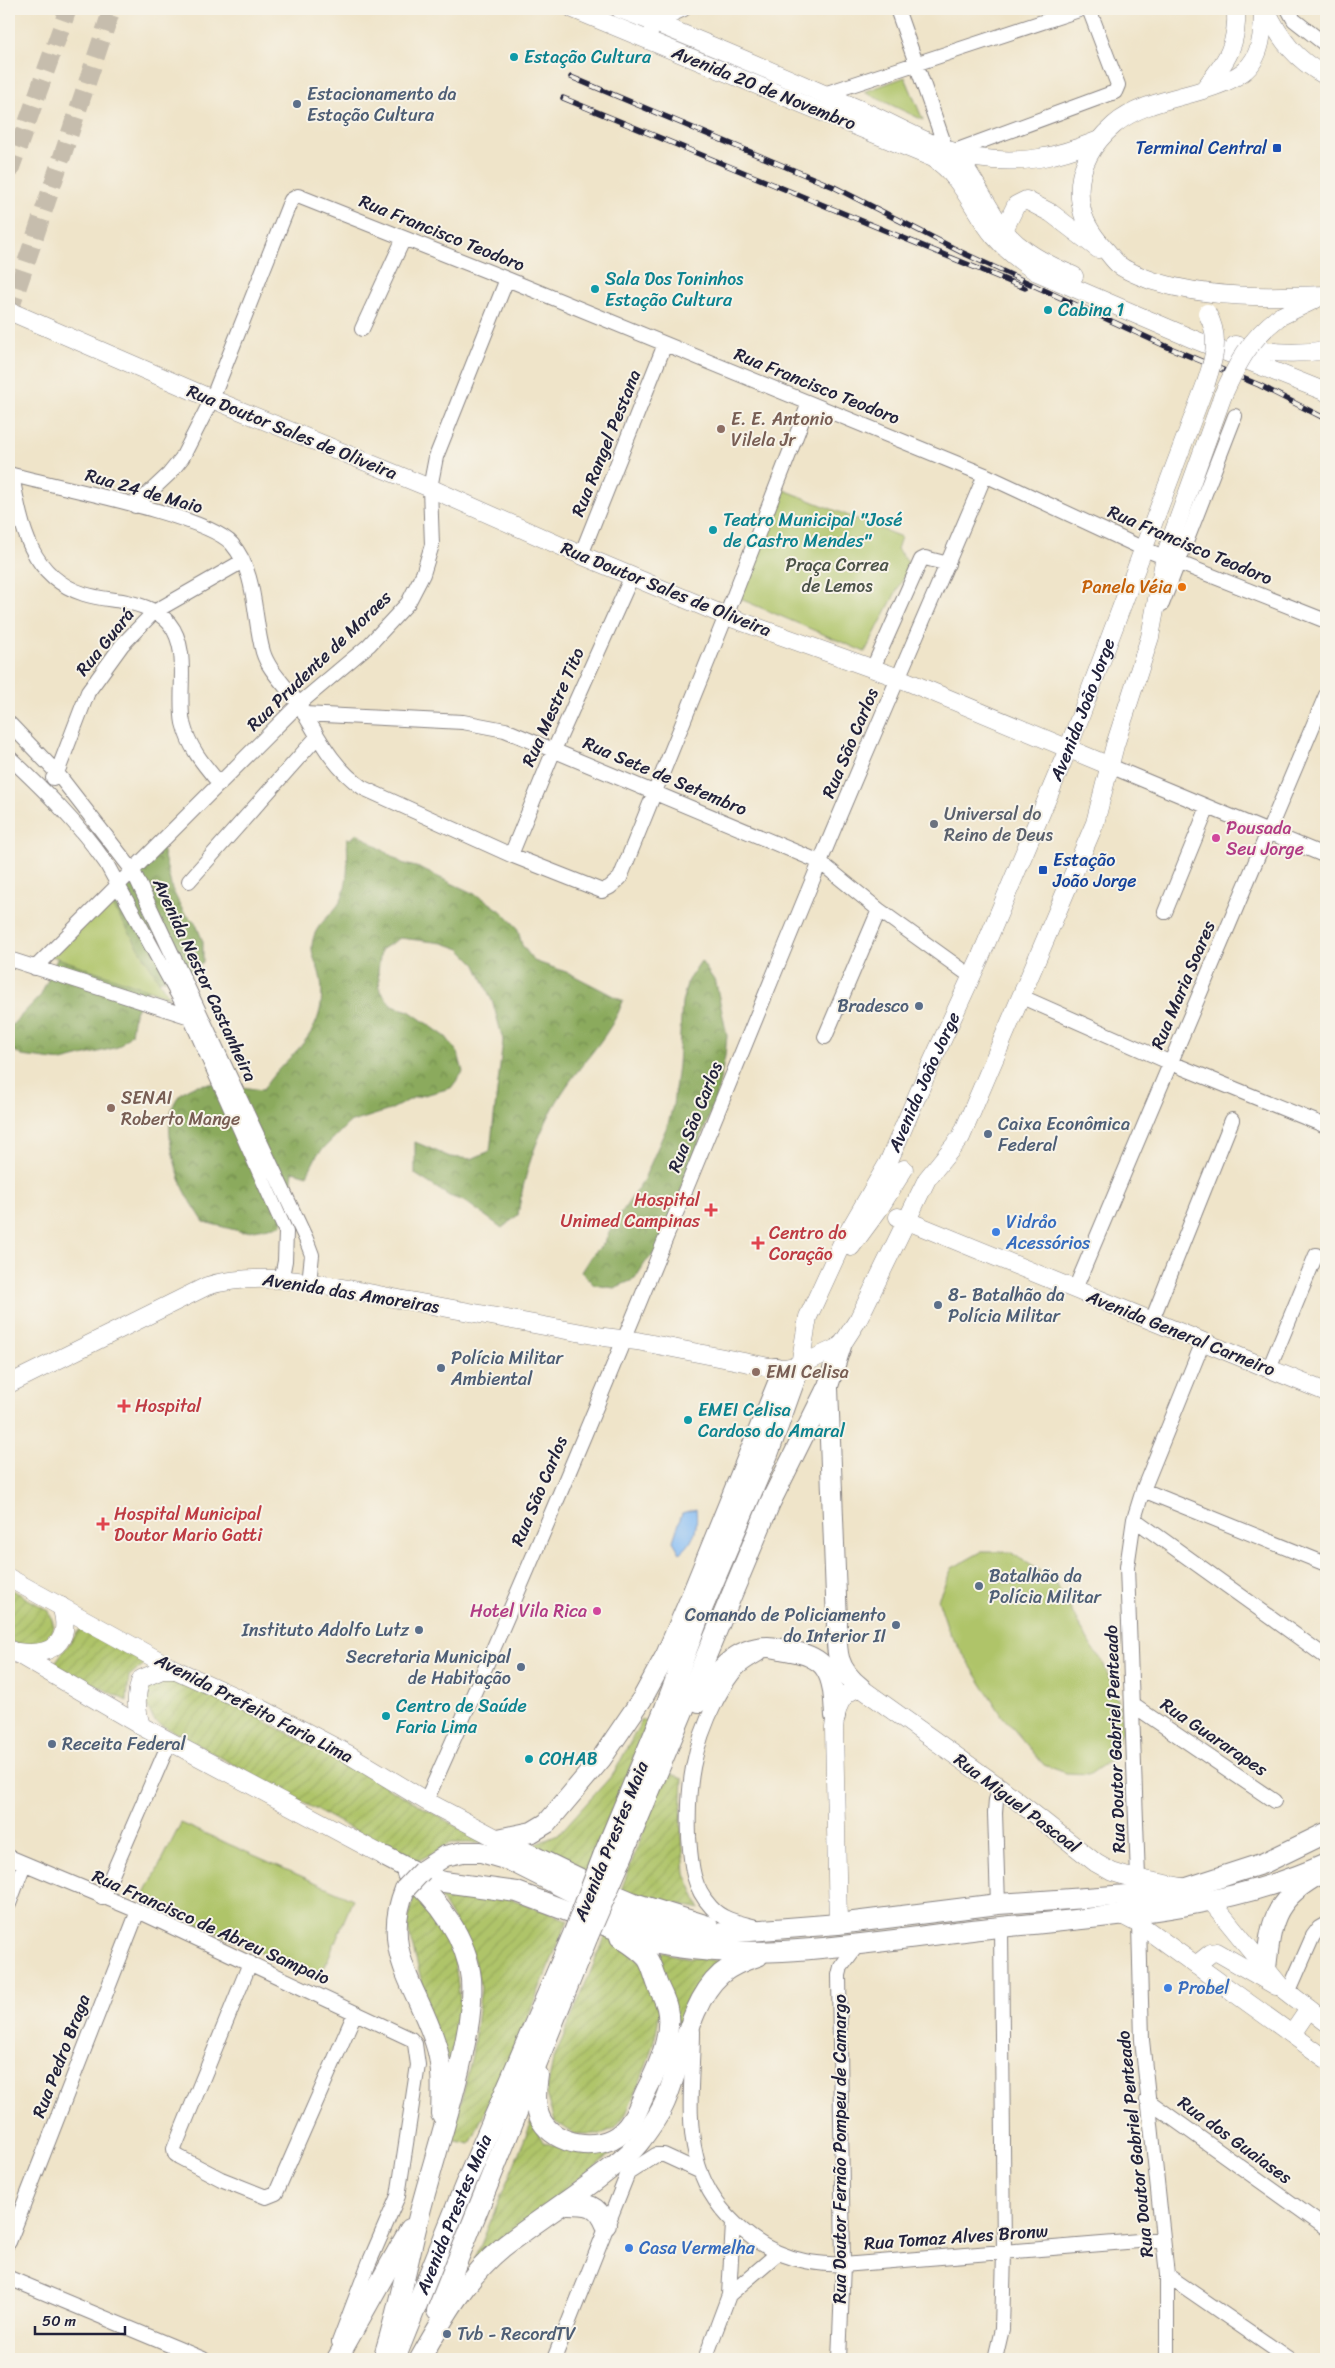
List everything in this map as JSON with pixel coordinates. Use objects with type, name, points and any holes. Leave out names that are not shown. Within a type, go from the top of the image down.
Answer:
[{"type":"highway","points":[[841,1346],[828,1386],[838,1656],[844,1673],[861,1688]]},
{"type":"highway","name":"Avenida Prestes Maia","points":[[395,2359],[465,2185],[581,1934],[611,1859],[702,1609],[768,1454],[800,1365]]},
{"type":"highway","points":[[498,1839],[532,1832],[547,1823],[601,1759],[642,1699],[666,1655],[688,1604],[780,1378],[776,1368]]},
{"type":"highway","name":"Avenida Prestes Maia","points":[[611,1859],[661,1762],[719,1629],[770,1503],[828,1386]]},
{"type":"highway","points":[[800,1652],[809,1651],[826,1642],[837,1622]]},
{"type":"highway","points":[[661,1762],[676,1748],[700,1699],[720,1670],[747,1651],[768,1647],[800,1652],[812,1657],[825,1668],[832,1687],[835,1716]]},
{"type":"highway","points":[[440,2146],[440,2065],[435,2041],[403,1967],[395,1931],[397,1912],[405,1889],[422,1871],[445,1856],[463,1852],[481,1852],[511,1861],[618,1914],[646,1924],[678,1931],[712,1934],[838,1924],[998,1904],[1142,1894],[1187,1888],[1264,1864],[1326,1833]]},
{"type":"highway","points":[[498,1839],[597,1888],[634,1903],[737,1933]]},
{"type":"highway","points":[[386,1857],[422,1876],[444,1882],[517,1892],[627,1935],[670,1947],[729,1952],[771,1951],[858,1944],[1211,1902],[1288,1879],[1326,1864]]},
{"type":"highway","points":[[383,2359],[406,2275],[421,2207],[453,2099],[470,2021],[471,1978],[465,1955],[450,1922],[421,1886],[386,1857]]},
{"type":"highway","points":[[1266,1968],[1270,1934],[1283,1901],[1294,1890],[1326,1871]]},
{"type":"highway","points":[[540,2057],[536,2093],[538,2110],[542,2120],[555,2135],[573,2142],[600,2143],[612,2140],[628,2127],[653,2078],[667,2036],[667,2008],[647,1959],[606,1927]]},
{"type":"highway","name":"Avenida Prestes Maia","points":[[419,2359],[540,2057],[581,1934]]},
{"type":"highway","points":[[419,2359],[446,2313],[482,2266],[502,2248],[565,2204],[639,2144],[665,2102],[693,2019],[710,1987],[721,1974],[740,1962],[771,1951]]},
{"type":"highway","points":[[565,2204],[584,2204],[594,2207],[601,2214],[606,2225]]},
{"type":"highway","points":[[335,2359],[421,2207]]},
{"type":"main road","name":"Avenida 20 de Novembro","points":[[573,9],[920,152],[941,163],[952,172],[994,237],[1020,262],[1037,272],[1193,339],[1326,392]]},
{"type":"main road","name":"Avenida 20 de Novembro","points":[[620,9],[824,94],[951,151]]},
{"type":"main road","points":[[1204,89],[1226,60],[1233,46],[1237,25],[1236,9]]},
{"type":"main road","points":[[1120,266],[1090,229],[1082,214],[1079,195],[1081,174],[1086,161],[1099,140],[1115,124],[1140,111],[1228,80],[1244,71],[1253,60],[1262,31],[1265,9]]},
{"type":"main road","points":[[1265,9],[1289,50],[1302,62],[1326,76]]},
{"type":"main road","points":[[951,151],[992,159],[1027,161],[1049,158],[1099,140]]},
{"type":"main road","points":[[951,151],[966,167],[1004,230],[1023,248],[1062,271],[1236,346],[1275,352],[1308,353],[1326,350]]},
{"type":"main road","points":[[1004,230],[1014,209],[1021,201],[1032,201],[1051,213],[1120,266],[1142,277],[1182,289],[1228,295],[1326,295]]},
{"type":"main road","name":"Avenida João Jorge","points":[[808,1317],[843,1241],[888,1163],[927,1073],[1075,751],[1144,549],[1214,357],[1215,332],[1207,313],[1182,289]]},
{"type":"main road","points":[[624,1339],[776,1368],[800,1365],[841,1346],[860,1318],[903,1219],[927,1180],[961,1137],[1022,997],[1094,823],[1115,745],[1150,637],[1171,559],[1223,395],[1247,348],[1262,330],[1300,306],[1326,295]]},
{"type":"main road","name":"Rua Doutor Sales de Oliveira","points":[[9,311],[212,399],[430,488],[581,555],[726,616],[899,678],[1110,766]]},
{"type":"main road","name":"Avenida João Jorge","points":[[1075,751],[1101,751],[1115,745]]},
{"type":"main road","points":[[961,1137],[964,1100]]},
{"type":"main road","points":[[827,1274],[851,1247],[879,1209],[904,1169]]},
{"type":"main road","name":"Avenida General Carneiro","points":[[903,1219],[1326,1392]]},
{"type":"main road","name":"Avenida das Amoreiras","points":[[9,1384],[207,1286],[226,1280],[248,1278],[310,1283],[624,1339]]},
{"type":"main road","name":"Avenida Prestes Maia","points":[[800,1365],[808,1317]]},
{"type":"main road","name":"Avenida Prefeito Faria Lima","points":[[9,1578],[176,1670],[262,1709],[348,1754],[426,1801],[498,1839]]},
{"type":"main road","points":[[10,1650],[31,1654],[46,1652],[57,1646],[62,1634],[64,1617],[61,1606]]},
{"type":"main road","points":[[10,1650],[170,1742],[386,1857]]},
{"type":"main road","points":[[141,1726],[136,1704],[136,1693],[141,1679],[162,1670],[176,1670]]},
{"type":"main road","points":[[838,1924],[835,1716],[838,1705],[846,1694],[861,1688]]},
{"type":"main road","name":"Rua Miguel Pascoal","points":[[861,1688],[1001,1788],[1096,1863],[1112,1872],[1187,1888],[1211,1902],[1285,1990]]},
{"type":"main road","points":[[1120,1914],[1139,1924],[1326,2060]]},
{"type":"main road","points":[[1196,1965],[1211,1953],[1217,1952],[1271,1985],[1285,1990],[1326,2022]]},
{"type":"main road","points":[[1292,2034],[1309,2010]]},
{"type":"street","points":[[648,40],[655,22],[684,9]]},
{"type":"street","points":[[897,9],[951,151],[1115,92],[1118,84],[1089,9]]},
{"type":"street","points":[[824,94],[1082,9]]},
{"type":"street","points":[[1288,9],[1294,20],[1326,45]]},
{"type":"street","name":"Rua Francisco Teodoro","points":[[212,399],[291,200],[295,197],[302,197],[985,475],[1144,549],[1326,621]]},
{"type":"street","points":[[362,329],[404,238]]},
{"type":"street","name":"Rua Prudente de Moraes","points":[[35,968],[220,784],[369,645],[408,603],[423,574],[432,545],[430,488],[439,448],[507,279]]},
{"type":"street","name":"Rua Rangel Pestana","points":[[581,555],[665,344]]},
{"type":"street","points":[[135,506],[169,474],[182,458],[212,399]]},
{"type":"street","points":[[655,793],[809,403]]},
{"type":"street","points":[[1171,559],[1235,416]]},
{"type":"street","points":[[10,475],[25,536],[37,559],[51,575],[84,594],[134,604],[154,612],[169,624],[179,646],[180,699],[188,740],[197,757],[220,784]]},
{"type":"street","name":"Rua 24 de Maio","points":[[10,475],[135,506],[201,525],[232,543],[243,561],[249,578],[264,655],[274,673],[301,709],[317,737],[346,776],[363,788],[511,855],[602,890],[610,887],[620,878],[655,793]]},
{"type":"street","name":"Rua São Carlos","points":[[426,1801],[476,1690],[624,1339],[820,862],[985,475]]},
{"type":"street","points":[[872,668],[921,560],[925,558],[948,564]]},
{"type":"street","name":"Rua Guará","points":[[44,790],[57,773],[88,692],[122,646],[154,612],[243,561]]},
{"type":"street","name":"Rua Mestre Tito","points":[[511,855],[554,750],[632,576]]},
{"type":"street","name":"Rua Maria Soares","points":[[1075,1289],[1326,695]]},
{"type":"street","name":"Rua Sete de Setembro","points":[[301,709],[477,724],[505,730],[820,862],[879,910],[972,977]]},
{"type":"street","name":"Avenida Nestor Castanheira","points":[[9,723],[57,773],[133,870],[306,1239],[312,1255],[310,1283]]},
{"type":"street","points":[[189,880],[317,737]]},
{"type":"street","name":"Avenida Nestor Castanheira","points":[[9,758],[44,790],[89,839],[106,863],[190,1017],[286,1232],[285,1261],[281,1281]]},
{"type":"street","name":"Rua Doutor Sales de Oliveira","points":[[1110,766],[1326,856]]},
{"type":"street","points":[[1165,912],[1208,807]]},
{"type":"street","points":[[825,1037],[879,910]]},
{"type":"street","points":[[9,959],[190,1017]]},
{"type":"street","points":[[1022,997],[1171,1063],[1326,1126]]},
{"type":"street","points":[[1152,1320],[1232,1120]]},
{"type":"street","points":[[1270,1369],[1316,1255]]},
{"type":"street","name":"Rua Doutor Gabriel Penteado","points":[[1138,1878],[1127,1568],[1134,1519],[1143,1490],[1203,1342]]},
{"type":"street","points":[[1143,1490],[1326,1564]]},
{"type":"street","points":[[1134,1519],[1326,1657]]},
{"type":"street","points":[[764,1930],[728,1919],[712,1909],[701,1895],[693,1876],[689,1797],[691,1772],[697,1746],[719,1696],[737,1668],[768,1647]]},
{"type":"street","name":"Rua Guararapes","points":[[1133,1705],[1274,1801]]},
{"type":"street","points":[[102,1898],[170,1742]]},
{"type":"street","points":[[998,1904],[995,1813],[996,1800],[1001,1788]]},
{"type":"street","name":"Rua Francisco de Abreu Sampaio","points":[[9,1857],[138,1912],[250,1963],[397,2032],[411,2039],[415,2044],[418,2065],[398,2196],[350,2309],[335,2359]]},
{"type":"street","points":[[9,1904],[24,1864]]},
{"type":"street","name":"Rua Pedro Braga","points":[[9,2242],[138,1912]]},
{"type":"street","name":"Rua Doutor Gabriel Penteado","points":[[1139,1924],[1142,2040],[1167,2274],[1167,2359]]},
{"type":"street","points":[[1285,1990],[1313,1936],[1319,1928],[1326,1924]]},
{"type":"street","points":[[995,2359],[1002,2329],[1004,2252],[1001,1927]]},
{"type":"street","name":"Rua Doutor Fernão Pompeu de Camargo","points":[[839,2359],[843,2265],[839,1975],[841,1967],[858,1944]]},
{"type":"street","points":[[250,1963],[174,2148],[175,2154],[179,2157],[222,2179],[266,2197],[276,2193],[355,2013]]},
{"type":"street","points":[[693,2019],[691,2097],[693,2139],[700,2172]]},
{"type":"street","name":"Rua dos Guaiases","points":[[1147,2100],[1326,2228]]},
{"type":"street","points":[[554,2359],[628,2173],[656,2155],[664,2155],[700,2172]]},
{"type":"street","name":"Rua Tomaz Alves Bronw","points":[[700,2172],[733,2224],[778,2253],[806,2262],[843,2265],[1162,2239]]},
{"type":"street","points":[[705,2359],[729,2295],[733,2224]]},
{"type":"street","points":[[729,2295],[778,2253]]},
{"type":"street","points":[[1167,2274],[1289,2359]]},
{"type":"street","points":[[9,2278],[203,2359]]},
{"type":"green space","points":[[905,77],[923,120],[864,92]]},
{"type":"green space","name":"Praça Correa de Lemos","points":[[782,489],[901,537],[897,549],[910,565],[865,652],[738,598]]},
{"type":"green space","points":[[357,833],[402,863],[419,868],[481,897],[501,911],[517,927],[522,945],[534,961],[569,973],[623,1001],[605,1035],[566,1087],[549,1116],[529,1164],[518,1215],[502,1228],[466,1202],[449,1196],[415,1174],[415,1142],[450,1157],[471,1159],[490,1151],[503,1040],[493,1003],[476,965],[460,949],[443,943],[400,938],[381,950],[378,971],[380,990],[392,1006],[409,1011],[446,1037],[458,1053],[463,1072],[451,1088],[413,1098],[390,1110],[349,1123],[317,1155],[307,1175],[293,1171],[289,1209],[281,1225],[243,1232],[204,1222],[188,1197],[179,1177],[171,1146],[170,1130],[171,1115],[175,1101],[184,1091],[206,1084],[231,1085],[263,1090],[269,1080],[309,1036],[315,1026],[320,1010],[322,990],[320,976],[312,953],[312,942],[316,931],[340,902],[343,895],[347,871],[347,838],[351,839]]},
{"type":"green space","points":[[161,844],[172,889],[183,911],[196,924],[203,942],[203,962],[190,975],[152,982],[134,1014],[131,1034],[118,1047],[62,1061],[22,1056],[9,1047],[11,1026],[41,995],[57,959],[78,927]]},
{"type":"green space","points":[[110,901],[169,997],[49,955]]},
{"type":"green space","points":[[701,961],[716,983],[727,1036],[717,1096],[658,1250],[645,1263],[635,1279],[614,1288],[594,1285],[581,1272],[591,1256],[604,1243],[612,1227],[644,1179],[668,1124],[673,1105],[678,1065],[682,1002],[688,980]]},
{"type":"green space","points":[[981,1552],[1010,1552],[1037,1569],[1058,1587],[1094,1651],[1102,1660],[1118,1700],[1123,1729],[1112,1759],[1090,1774],[1066,1773],[1044,1765],[1003,1717],[949,1632],[938,1599],[952,1568]]},
{"type":"green space","points":[[9,1588],[49,1611],[54,1626],[50,1638],[30,1645],[19,1645],[9,1641]]},
{"type":"green space","points":[[80,1629],[147,1662],[129,1676],[127,1701],[54,1664]]},
{"type":"green space","points":[[179,1679],[257,1717],[334,1758],[485,1843],[451,1843],[414,1863],[154,1721],[143,1696],[157,1682]]},
{"type":"green space","points":[[642,1720],[649,1722],[586,1871],[526,1848],[558,1835],[614,1773]]},
{"type":"green space","points":[[666,1772],[683,1778],[681,1825],[685,1873],[700,1909],[621,1890]]},
{"type":"green space","points":[[181,1823],[353,1899],[320,1978],[142,1900]]},
{"type":"green space","points":[[435,1889],[509,1898],[568,1920],[527,2019],[470,2144],[452,2140],[472,2055],[481,1988],[471,1950]]},
{"type":"green space","points":[[414,1894],[453,1947],[461,2008],[450,2067],[433,2025],[407,1925]]},
{"type":"green space","points":[[606,1935],[643,1963],[660,2011],[656,2034],[646,2067],[626,2114],[615,2128],[601,2134],[573,2134],[554,2121],[546,2094],[553,2061]]},
{"type":"green space","points":[[650,1949],[678,1956],[728,1962],[711,1976],[691,1998],[679,2028],[667,1984]]},
{"type":"green space","points":[[532,2121],[543,2142],[574,2152],[611,2154],[475,2259]]},
{"type":"water","points":[[696,1509],[696,1521],[692,1539],[680,1553],[673,1541],[682,1513]]},
{"type":"tunnel","points":[[9,173],[68,9]]},
{"type":"tunnel","points":[[9,313],[112,9]]},
{"type":"railway","points":[[571,77],[834,187],[961,252],[1170,348],[1259,385],[1326,419]]},
{"type":"railway","points":[[563,98],[1025,288]]},
{"type":"place","name":"Estação Cultura","points":[[514,57]]},
{"type":"place","name":"Estacionamento da Estação Cultura","points":[[297,104]]},
{"type":"place","name":"Terminal Central","points":[[1277,148]]},
{"type":"place","name":"Sala Dos Toninhos Estação Cultura","points":[[595,289]]},
{"type":"place","name":"Cabina 1","points":[[1048,310]]},
{"type":"place","name":"E. E. Antonio Vilela Jr","points":[[721,429]]},
{"type":"place","name":"Teatro Municipal \"José de Castro Mendes\"","points":[[713,530]]},
{"type":"place","name":"Panela Véia","points":[[1182,587]]},
{"type":"place","name":"Universal do Reino de Deus","points":[[934,824]]},
{"type":"place","name":"Pousada Seu Jorge","points":[[1216,838]]},
{"type":"place","name":"Estação João Jorge","points":[[1043,870]]},
{"type":"place","name":"Bradesco","points":[[919,1006]]},
{"type":"place","name":"SENAI Roberto Mange","points":[[111,1108]]},
{"type":"place","name":"Caixa Econômica Federal","points":[[988,1134]]},
{"type":"place","name":"Hospital Unimed Campinas","points":[[711,1210]]},
{"type":"place","name":"Vidråo Acessórios","points":[[996,1232]]},
{"type":"place","name":"Centro do Coração","points":[[758,1243]]},
{"type":"place","name":"8- Batalhão da Polícia Militar","points":[[938,1305]]},
{"type":"place","name":"Polícia Militar Ambiental","points":[[441,1368]]},
{"type":"place","name":"EMI Celisa","points":[[756,1372]]},
{"type":"place","name":"Hospital","points":[[124,1406]]},
{"type":"place","name":"EMEI Celisa Cardoso do Amaral","points":[[688,1420]]},
{"type":"place","name":"Hospital Municipal Doutor Mario Gatti","points":[[103,1524]]},
{"type":"place","name":"Batalhão da Polícia Militar","points":[[979,1586]]},
{"type":"place","name":"Hotel Vila Rica","points":[[597,1611]]},
{"type":"place","name":"Comando de Policiamento do Interior II","points":[[896,1625]]},
{"type":"place","name":"Instituto Adolfo Lutz","points":[[419,1630]]},
{"type":"place","name":"Secretaria Municipal de Habitação","points":[[521,1667]]},
{"type":"place","name":"Centro de Saúde Faria Lima","points":[[386,1716]]},
{"type":"place","name":"Receita Federal","points":[[52,1744]]},
{"type":"place","name":"COHAB","points":[[529,1759]]},
{"type":"place","name":"Probel","points":[[1168,1988]]},
{"type":"place","name":"Casa Vermelha","points":[[629,2248]]},
{"type":"place","name":"Tvb - RecordTV","points":[[447,2334]]}]
